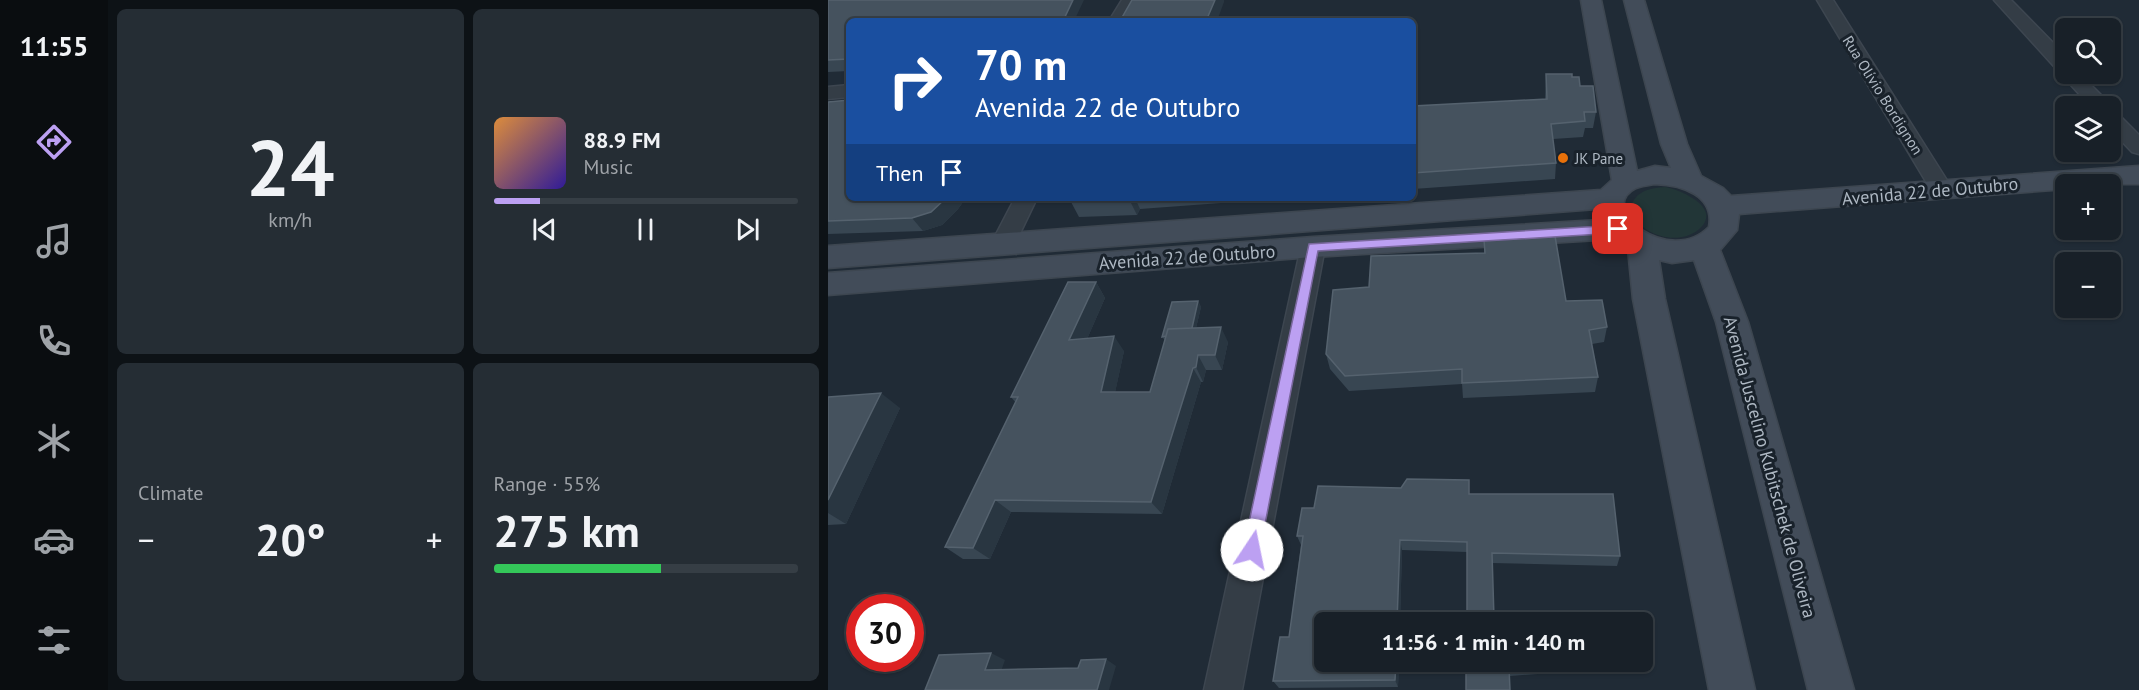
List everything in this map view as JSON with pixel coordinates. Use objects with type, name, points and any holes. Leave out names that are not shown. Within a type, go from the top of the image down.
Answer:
[{"type":"street","points":[[1120,18],[1130,0]]},
{"type":"street","points":[[1591,0],[1618,191],[1611,217],[1630,237],[1655,332],[1732,690]]},
{"type":"street","points":[[1634,0],[1674,144],[1689,180]]},
{"type":"street","name":"Rua Olívio Bordignon","points":[[1825,0],[1942,190]]},
{"type":"street","points":[[2002,0],[2055,56]]},
{"type":"street","points":[[2080,84],[2091,96]]},
{"type":"street","points":[[828,93],[846,92]]},
{"type":"street","points":[[2121,128],[2139,147]]},
{"type":"street","points":[[1618,191],[1655,175],[1689,180],[1708,191],[1721,206],[1724,224],[1714,241],[1704,246],[1681,252],[1630,237]]},
{"type":"street","name":"Avenida 22 de Outubro","points":[[1721,206],[2139,175]]},
{"type":"street","name":"Avenida 22 de Outubro","points":[[828,257],[1618,191]]},
{"type":"street","points":[[1003,244],[1024,201]]},
{"type":"street","name":"Avenida 22 de Outubro","points":[[828,284],[1313,247],[1630,237]]},
{"type":"street","name":"Avenida Juscelino Kubitschek de Oliveira","points":[[1704,246],[1732,322],[1831,690]]},
{"type":"street","points":[[1223,690],[1313,247]]},
{"type":"green space","points":[[1665,187],[1690,196],[1703,208],[1706,215],[1705,222],[1698,230],[1689,235],[1669,238],[1650,232],[1635,219],[1630,211],[1634,199],[1647,190]]},
{"type":"building","points":[[828,0],[1073,0],[1064,18],[846,18],[846,59],[828,60]]},
{"type":"building","points":[[1132,0],[1215,0],[1207,18],[1122,18]]},
{"type":"building","points":[[1546,74],[1572,74],[1572,77],[1579,77],[1580,86],[1593,86],[1596,112],[1584,112],[1585,121],[1551,124],[1556,163],[1416,173],[1416,106],[1547,99]]},
{"type":"building","points":[[846,100],[846,201],[943,201],[931,212],[912,218],[828,221],[828,102]]},
{"type":"building","points":[[1555,236],[1566,301],[1602,300],[1607,327],[1589,330],[1598,377],[1462,383],[1462,369],[1345,376],[1326,354],[1333,290],[1369,287],[1371,256],[1485,253],[1484,239]]},
{"type":"building","points":[[1068,282],[1096,282],[1069,340],[1114,336],[1101,392],[1150,392],[1168,329],[1221,327],[1215,355],[1198,355],[1151,502],[995,500],[973,548],[945,547],[1018,397],[1011,397]]},
{"type":"building","points":[[1198,301],[1192,328],[1168,329],[1166,336],[1162,337],[1172,302]]},
{"type":"building","points":[[881,393],[828,500],[828,397]]},
{"type":"building","points":[[1407,479],[1469,480],[1469,494],[1613,494],[1620,556],[1492,553],[1494,612],[1467,612],[1467,542],[1400,540],[1397,612],[1314,612],[1314,672],[1395,672],[1395,680],[1273,681],[1280,637],[1289,637],[1303,536],[1297,536],[1302,508],[1314,508],[1318,486],[1401,488]]},
{"type":"building","points":[[991,653],[985,670],[1078,668],[1081,660],[1106,659],[1097,690],[925,690],[939,655]]},
{"type":"building","points":[[1466,672],[1509,672],[1510,690],[1466,690]]},
{"type":"place","name":"JK Pane","points":[[1563,158]]},
{"type":"route","points":[[1252,550],[1313,247],[1618,229]]}]
